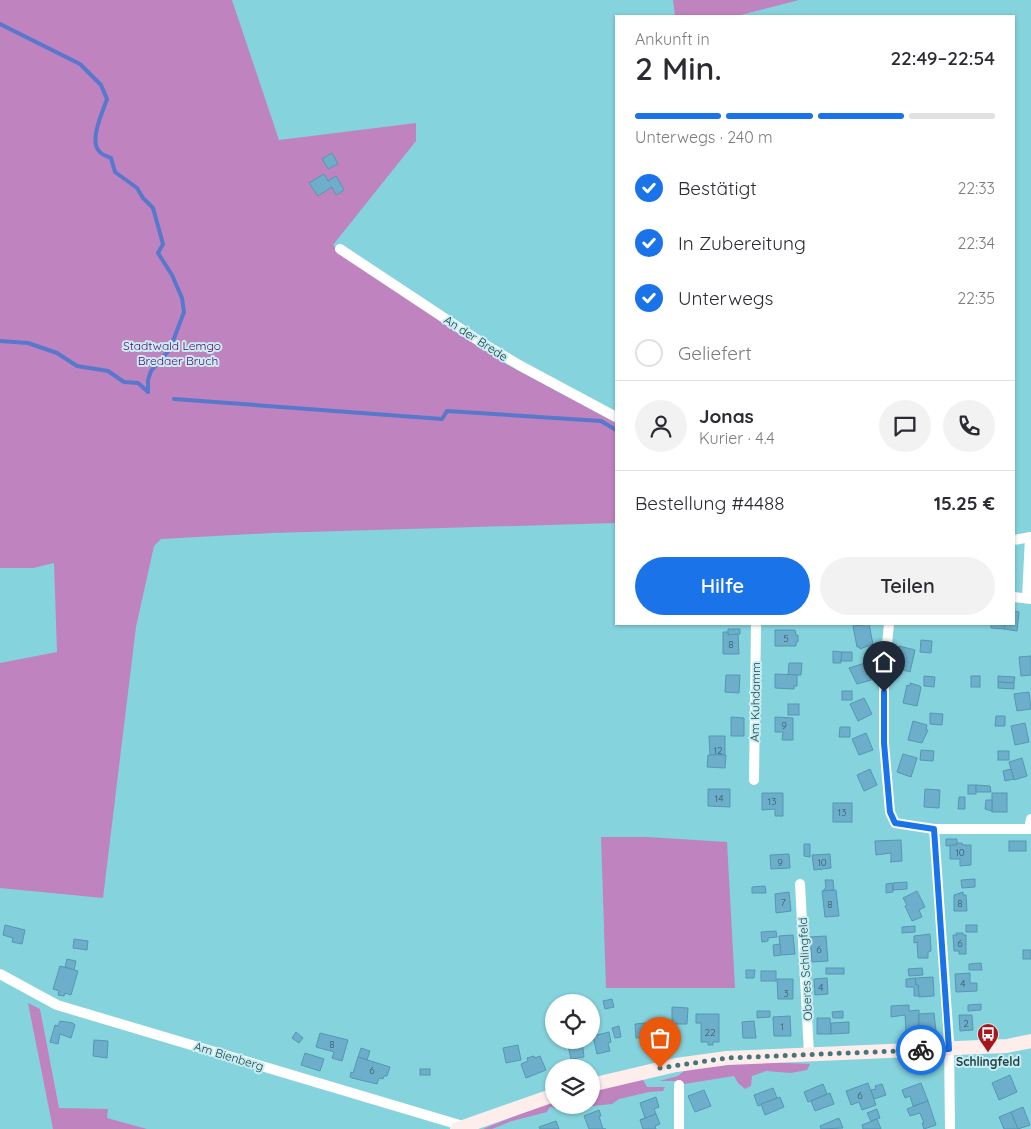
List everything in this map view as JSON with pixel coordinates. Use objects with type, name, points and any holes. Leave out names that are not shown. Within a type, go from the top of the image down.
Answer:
[{"type":"main road","points":[[600,1082],[667,1067],[727,1058],[1007,1046],[1031,1041]]},
{"type":"main road","points":[[460,1128],[545,1098]]},
{"type":"street","name":"An der Brede","points":[[340,249],[479,341],[519,365],[615,416]]},
{"type":"street","points":[[1015,540],[1031,537],[1029,599],[1015,597]]},
{"type":"street","name":"Am Kuhdamm","points":[[754,780],[756,625]]},
{"type":"street","points":[[889,625],[884,675],[884,743],[890,812],[895,823],[934,829],[1030,826]]},
{"type":"street","points":[[934,829],[949,1049],[950,1129]]},
{"type":"street","name":"Oberes Schlingfeld","points":[[800,884],[809,1054]]},
{"type":"street","name":"Am Bienberg","points":[[0,974],[57,1005],[460,1128]]},
{"type":"street","points":[[679,1085],[679,1129]]},
{"type":"green space","name":"Stadtwald Lemgo","points":[[0,0],[232,0],[279,140],[416,123],[416,141],[333,245],[344,255],[506,364],[615,422],[615,523],[272,533],[161,539],[154,546],[136,627],[103,898],[0,888],[0,663],[57,652],[54,563],[33,568],[0,568]]},
{"type":"green space","points":[[673,0],[799,0],[741,15],[675,15]]},
{"type":"green space","points":[[601,837],[647,837],[727,842],[735,988],[606,988]]},
{"type":"green space","points":[[28,1003],[40,1009],[59,1108],[108,1109],[107,1118],[147,1129],[53,1129]]},
{"type":"green space","points":[[760,1062],[810,1064],[807,1070],[791,1073],[766,1071],[752,1076],[751,1086],[745,1089],[734,1076],[684,1084],[681,1081],[659,1081],[678,1076],[684,1071],[699,1067]]},
{"type":"green space","points":[[630,1079],[643,1080],[647,1087],[665,1087],[663,1091],[649,1092],[619,1099],[612,1104],[600,1105],[600,1086]]},
{"type":"green space","points":[[545,1104],[545,1113],[512,1121],[492,1129],[483,1129]]},
{"type":"building","points":[[332,153],[338,164],[328,169],[322,159]]},
{"type":"building","points":[[324,174],[328,181],[336,176],[344,190],[336,195],[332,187],[318,196],[309,183]]},
{"type":"building","points":[[1015,611],[1019,612],[1017,631],[1004,629],[1005,625],[1015,625]]},
{"type":"building","points":[[869,625],[873,644],[860,649],[860,647],[857,647],[853,626]]},
{"type":"building","points":[[991,625],[1005,625],[1004,629],[991,628]]},
{"type":"building","points":[[728,629],[740,629],[740,634],[728,635]]},
{"type":"building","points":[[775,630],[795,630],[796,635],[798,635],[796,646],[775,646]]},
{"type":"building","points":[[723,632],[728,632],[728,635],[738,634],[739,654],[723,654]]},
{"type":"building","points":[[921,640],[932,641],[931,653],[920,652]]},
{"type":"building","points":[[899,646],[915,650],[910,672],[895,666]]},
{"type":"building","points":[[833,651],[842,652],[841,663],[833,663]]},
{"type":"building","points":[[842,652],[852,652],[852,661],[841,661]]},
{"type":"building","points":[[1031,656],[1031,675],[1021,676],[1019,657]]},
{"type":"building","points":[[789,663],[802,663],[801,675],[788,675]]},
{"type":"building","points":[[865,663],[871,680],[857,684],[849,668]]},
{"type":"building","points":[[775,674],[797,675],[797,686],[794,686],[794,689],[775,688]]},
{"type":"building","points":[[726,675],[740,675],[739,693],[725,692]]},
{"type":"building","points":[[924,676],[935,677],[934,687],[924,686]]},
{"type":"building","points":[[971,676],[980,676],[980,687],[971,687]]},
{"type":"building","points":[[998,676],[1015,677],[1014,683],[998,682]]},
{"type":"building","points":[[998,682],[1014,683],[1014,689],[998,688]]},
{"type":"building","points":[[910,683],[921,688],[917,706],[903,703],[907,685],[910,686]]},
{"type":"building","points":[[842,691],[852,691],[852,700],[842,700]]},
{"type":"building","points":[[1029,692],[1031,709],[1017,711],[1014,694]]},
{"type":"building","points":[[864,698],[872,714],[858,721],[850,704]]},
{"type":"building","points":[[788,704],[799,704],[799,715],[788,715]]},
{"type":"building","points":[[930,713],[943,714],[942,725],[930,724]]},
{"type":"building","points":[[996,716],[1005,716],[1005,726],[995,726]]},
{"type":"building","points":[[731,717],[744,718],[744,736],[731,736]]},
{"type":"building","points":[[775,717],[793,718],[793,740],[782,740],[783,732],[775,732]]},
{"type":"building","points":[[913,721],[927,725],[926,730],[928,730],[922,743],[908,740]]},
{"type":"building","points":[[1025,723],[1029,742],[1015,745],[1011,726]]},
{"type":"building","points":[[840,727],[850,727],[850,737],[839,737]]},
{"type":"building","points":[[866,733],[873,750],[859,755],[852,739]]},
{"type":"building","points":[[709,736],[725,736],[725,755],[710,755]]},
{"type":"building","points":[[921,750],[934,751],[933,761],[920,760]]},
{"type":"building","points":[[998,751],[1009,751],[1009,760],[998,760]]},
{"type":"building","points":[[903,754],[917,758],[911,777],[897,772]]},
{"type":"building","points":[[708,755],[726,755],[725,768],[707,767]]},
{"type":"building","points":[[1022,758],[1027,776],[1014,780],[1009,762]]},
{"type":"building","points":[[870,769],[877,785],[864,791],[857,775]]},
{"type":"building","points":[[1011,769],[1014,779],[1005,781],[1003,771]]},
{"type":"building","points":[[968,785],[976,785],[976,794],[968,794]]},
{"type":"building","points":[[976,785],[990,786],[991,792],[976,792]]},
{"type":"building","points":[[708,789],[730,789],[730,807],[708,806]]},
{"type":"building","points":[[925,789],[940,790],[939,808],[924,807]]},
{"type":"building","points":[[762,793],[783,793],[783,816],[775,816],[775,809],[762,810]]},
{"type":"building","points":[[992,793],[1007,793],[1007,812],[992,812]]},
{"type":"building","points":[[959,797],[965,797],[965,809],[958,809]]},
{"type":"building","points":[[986,800],[992,800],[992,811],[985,809]]},
{"type":"building","points":[[833,803],[852,803],[852,822],[833,822]]},
{"type":"building","points":[[946,839],[957,839],[957,845],[946,846]]},
{"type":"building","points":[[901,840],[902,861],[890,862],[891,853],[876,855],[875,841]]},
{"type":"building","points":[[1009,841],[1026,841],[1026,851],[1009,851]]},
{"type":"building","points":[[957,843],[971,845],[971,865],[960,866],[960,859],[950,859],[950,845],[957,845]]},
{"type":"building","points":[[804,844],[810,844],[810,857],[804,856]]},
{"type":"building","points":[[789,854],[790,868],[771,869],[770,855]]},
{"type":"building","points":[[830,854],[831,868],[814,870],[812,855]]},
{"type":"building","points":[[975,879],[975,887],[962,888],[961,880]]},
{"type":"building","points":[[825,880],[833,880],[834,890],[823,891],[826,887]]},
{"type":"building","points":[[907,882],[907,889],[893,890],[893,883]]},
{"type":"building","points":[[892,883],[893,892],[886,893],[886,884]]},
{"type":"building","points":[[765,886],[766,893],[752,893],[752,887]]},
{"type":"building","points":[[836,890],[839,916],[825,917],[822,891]]},
{"type":"building","points":[[917,891],[925,907],[919,910],[922,917],[912,921],[903,898]]},
{"type":"building","points":[[789,892],[791,911],[776,913],[775,894]]},
{"type":"building","points":[[963,892],[963,895],[966,895],[967,911],[954,911],[954,895]]},
{"type":"building","points":[[5,925],[25,930],[22,944],[12,942],[13,938],[3,935]]},
{"type":"building","points":[[966,925],[977,925],[977,932],[966,932]]},
{"type":"building","points":[[915,926],[915,932],[902,933],[902,927]]},
{"type":"building","points":[[776,931],[777,937],[768,938],[768,941],[762,942],[761,932]]},
{"type":"building","points":[[956,933],[966,935],[966,954],[959,954],[959,951],[954,951],[953,935],[957,935]]},
{"type":"building","points":[[930,934],[931,951],[928,952],[928,958],[918,958],[917,942],[914,943],[914,936]]},
{"type":"building","points":[[793,935],[795,954],[781,955],[779,936]]},
{"type":"building","points":[[826,936],[828,961],[812,962],[810,937]]},
{"type":"building","points":[[74,939],[88,941],[87,950],[73,948]]},
{"type":"building","points":[[780,944],[781,955],[774,956],[773,945]]},
{"type":"building","points":[[1023,950],[1031,950],[1031,959],[1023,959]]},
{"type":"building","points":[[67,959],[76,961],[74,970],[65,967]]},
{"type":"building","points":[[981,963],[982,970],[969,970],[969,964]]},
{"type":"building","points":[[60,966],[78,971],[71,995],[65,993],[64,996],[58,995],[59,991],[53,989]]},
{"type":"building","points":[[826,968],[844,968],[844,974],[826,974]]},
{"type":"building","points":[[922,968],[923,975],[909,976],[908,969]]},
{"type":"building","points":[[746,970],[755,970],[754,978],[746,978]]},
{"type":"building","points":[[761,971],[776,971],[776,981],[761,981]]},
{"type":"building","points":[[970,973],[970,983],[977,983],[977,991],[956,992],[955,974]]},
{"type":"building","points":[[933,977],[934,996],[919,997],[915,978]]},
{"type":"building","points":[[827,978],[828,994],[815,995],[814,979]]},
{"type":"building","points":[[915,978],[919,996],[914,996],[914,987],[906,987],[906,979]]},
{"type":"building","points":[[777,979],[793,979],[793,999],[778,999]]},
{"type":"building","points":[[612,999],[614,1007],[605,1009],[603,1001]]},
{"type":"building","points":[[981,1004],[981,1010],[968,1011],[968,1005]]},
{"type":"building","points":[[909,1005],[909,1011],[919,1010],[919,1033],[906,1032],[905,1015],[891,1017],[891,1006]]},
{"type":"building","points":[[672,1007],[688,1008],[687,1024],[672,1024]]},
{"type":"building","points":[[757,1011],[770,1011],[770,1017],[757,1018]]},
{"type":"building","points":[[843,1011],[843,1018],[833,1018],[832,1012]]},
{"type":"building","points":[[934,1013],[936,1032],[919,1033],[919,1014]]},
{"type":"building","points":[[696,1014],[719,1014],[719,1042],[713,1042],[713,1045],[708,1045],[708,1042],[701,1042],[701,1023],[696,1023]]},
{"type":"building","points":[[959,1015],[972,1015],[973,1030],[960,1031]]},
{"type":"building","points":[[790,1016],[791,1036],[774,1036],[773,1017]]},
{"type":"building","points":[[817,1018],[830,1018],[831,1034],[817,1034]]},
{"type":"building","points":[[60,1021],[75,1025],[71,1038],[60,1034],[58,1044],[50,1042],[55,1025],[58,1026]]},
{"type":"building","points":[[754,1021],[756,1038],[743,1038],[742,1022]]},
{"type":"building","points":[[849,1022],[849,1033],[831,1034],[831,1023]]},
{"type":"building","points":[[646,1023],[646,1027],[643,1029],[644,1037],[636,1038],[635,1024]]},
{"type":"building","points":[[619,1026],[621,1037],[615,1038],[612,1028]]},
{"type":"building","points":[[660,1027],[662,1045],[646,1047],[643,1029]]},
{"type":"building","points":[[296,1032],[303,1038],[299,1043],[292,1038]]},
{"type":"building","points":[[609,1032],[611,1042],[608,1043],[610,1051],[597,1054],[596,1049],[600,1049],[600,1034]]},
{"type":"building","points":[[320,1033],[348,1040],[342,1061],[332,1058],[334,1052],[316,1047]]},
{"type":"building","points":[[94,1040],[108,1041],[107,1058],[93,1056]]},
{"type":"building","points":[[518,1045],[521,1060],[506,1063],[503,1048]]},
{"type":"building","points":[[361,1048],[370,1051],[367,1060],[358,1057]]},
{"type":"building","points":[[569,1049],[583,1049],[584,1057],[571,1059]]},
{"type":"building","points":[[305,1053],[324,1059],[320,1071],[301,1065]]},
{"type":"building","points":[[540,1056],[545,1070],[526,1078],[521,1064],[528,1061],[527,1058]]},
{"type":"building","points":[[358,1057],[390,1067],[387,1076],[384,1076],[383,1079],[379,1078],[377,1084],[350,1077]]},
{"type":"building","points":[[420,1069],[430,1069],[430,1075],[420,1075]]},
{"type":"building","points":[[1010,1075],[1017,1092],[999,1100],[992,1083]]},
{"type":"building","points":[[868,1083],[876,1105],[862,1110],[859,1102],[851,1105],[846,1091]]},
{"type":"building","points":[[921,1083],[928,1101],[913,1106],[910,1096],[905,1098],[902,1090]]},
{"type":"building","points":[[823,1084],[827,1094],[808,1102],[804,1092]]},
{"type":"building","points":[[882,1084],[886,1095],[874,1099],[871,1090],[876,1089],[875,1086]]},
{"type":"building","points":[[773,1088],[777,1098],[758,1106],[754,1095]]},
{"type":"building","points":[[704,1090],[711,1106],[695,1112],[688,1096]]},
{"type":"building","points":[[830,1093],[834,1104],[815,1111],[811,1101]]},
{"type":"building","points":[[656,1097],[659,1107],[654,1109],[656,1114],[640,1120],[645,1118],[640,1103]]},
{"type":"building","points":[[780,1097],[784,1107],[765,1115],[761,1104]]},
{"type":"building","points":[[928,1101],[936,1125],[924,1129],[920,1113],[910,1116],[907,1109]]},
{"type":"building","points":[[1023,1107],[1030,1125],[1018,1129],[1011,1112]]},
{"type":"building","points":[[877,1109],[880,1118],[871,1121],[867,1113]]},
{"type":"building","points":[[1011,1112],[1018,1129],[1004,1129],[999,1117]]},
{"type":"building","points":[[600,1113],[601,1116],[599,1116],[603,1129],[589,1129],[584,1116]]},
{"type":"building","points":[[656,1114],[660,1124],[655,1126],[656,1129],[643,1129],[640,1120]]},
{"type":"building","points":[[839,1118],[843,1128],[821,1129],[820,1126]]},
{"type":"building","points":[[877,1119],[881,1129],[863,1129],[862,1125]]},
{"type":"building","points":[[556,1121],[559,1129],[540,1129],[539,1127]]},
{"type":"waterway","points":[[0,24],[80,64],[101,85],[107,99],[96,134],[95,141],[97,147],[102,154],[111,158],[115,172],[137,188],[143,198],[153,208],[163,244],[158,253],[172,275],[182,298],[184,312],[170,349],[151,371],[148,380],[148,392]]},
{"type":"waterway","points":[[0,341],[28,343],[57,353],[77,366],[108,371],[124,382],[138,383],[148,392]]},
{"type":"waterway","points":[[174,399],[442,419],[447,411],[601,421],[615,429]]},
{"type":"way so far","points":[[660,1068],[727,1058],[921,1050]]},
{"type":"place","name":"Schlingfeld","points":[[988,1053]]},
{"type":"route","points":[[884,692],[884,743],[890,812],[895,823],[934,829],[949,1049],[921,1050]]},
{"type":"park label","name":"Bredaer Bruch","points":[[178,360]]}]
